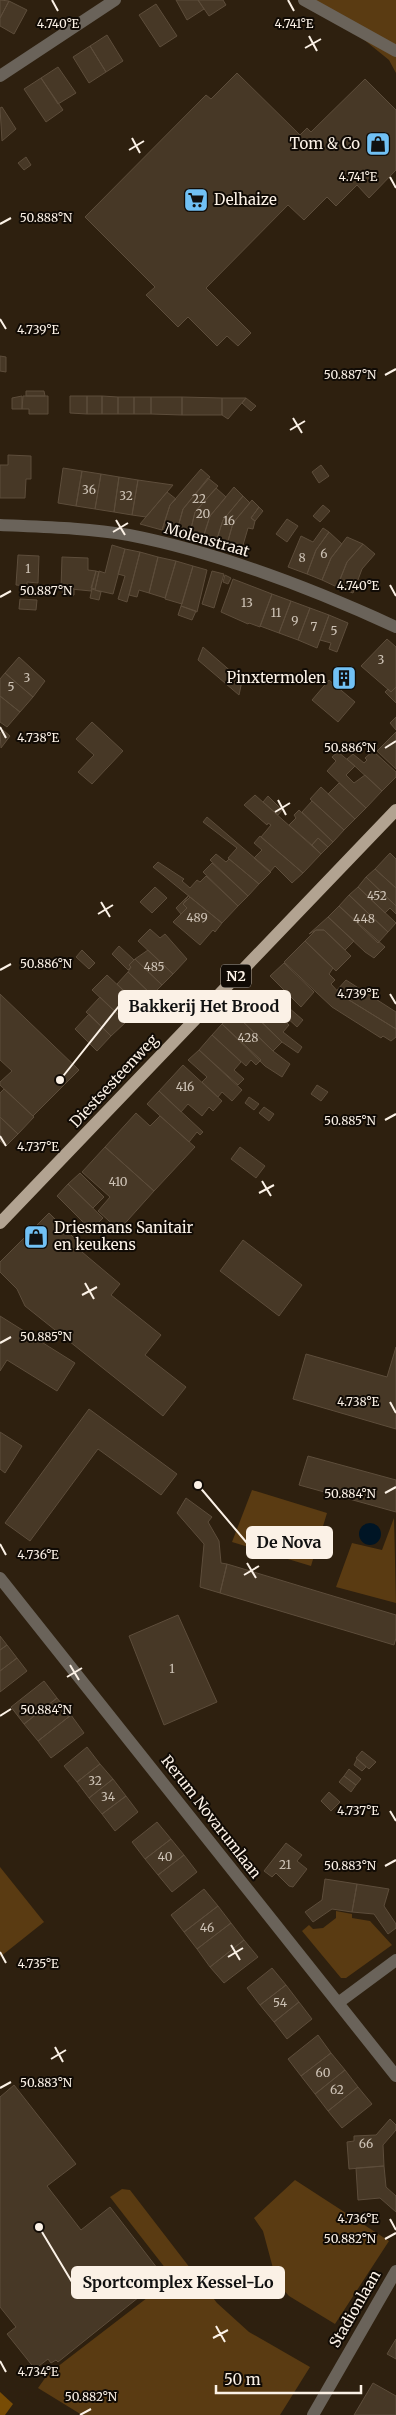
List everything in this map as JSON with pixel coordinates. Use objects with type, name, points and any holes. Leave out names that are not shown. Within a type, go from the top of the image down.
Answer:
[{"type":"main road","name":"Diestsesteenweg","points":[[0,1223],[304,903],[396,810]]},
{"type":"street","points":[[0,76],[115,0]]},
{"type":"street","points":[[304,0],[396,51]]},
{"type":"street","name":"Molenstraat","points":[[0,525],[72,529],[129,535],[195,552],[306,588],[396,627]]},
{"type":"street","name":"Rerum Novarumlaan","points":[[0,1578],[396,2076]]},
{"type":"street","points":[[338,2003],[396,1960]]},
{"type":"street","name":"Stadionlaan","points":[[313,2415],[396,2270]]},
{"type":"shaded area","points":[[315,0],[396,0],[396,73],[389,60]]},
{"type":"shaded area","points":[[252,1490],[327,1513],[311,1566],[232,1542]]},
{"type":"shaded area","points":[[394,1518],[396,1603],[336,1587],[352,1543],[382,1550]]},
{"type":"shaded area","points":[[0,1867],[44,1922],[0,1957]]},
{"type":"shaded area","points":[[336,1911],[352,1914],[352,1918],[370,1921],[392,1945],[346,1978],[341,1978],[302,1931],[309,1925],[313,1929],[323,1928],[336,1918]]},
{"type":"shaded area","points":[[295,2180],[389,2241],[335,2324],[289,2296],[277,2283],[263,2231],[254,2218]]},
{"type":"shaded area","points":[[122,2189],[130,2190],[217,2303],[249,2332],[310,2367],[280,2415],[82,2415],[38,2388],[48,2374],[173,2278],[110,2197]]},
{"type":"shaded area","points":[[0,2392],[13,2404],[5,2415],[0,2415]]},
{"type":"water","points":[[370,1523],[378,1526],[381,1534],[378,1542],[370,1545],[362,1542],[359,1534],[362,1526]]},
{"type":"building","points":[[0,0],[9,1],[0,18]]},
{"type":"building","points":[[176,0],[198,0],[204,9],[187,20]]},
{"type":"building","points":[[198,0],[223,0],[226,5],[209,16]]},
{"type":"building","points":[[9,1],[27,10],[14,34],[0,26],[0,18]]},
{"type":"building","points":[[156,4],[177,36],[160,47],[139,15]]},
{"type":"building","points":[[107,35],[123,61],[106,72],[90,46]]},
{"type":"building","points":[[90,46],[106,72],[89,83],[73,57]]},
{"type":"building","points":[[58,67],[76,93],[58,104],[41,78]]},
{"type":"building","points":[[237,73],[300,135],[307,128],[311,132],[365,79],[396,110],[396,170],[369,198],[357,185],[336,206],[327,197],[304,220],[288,205],[206,288],[251,333],[238,346],[227,336],[217,346],[188,317],[178,327],[146,295],[155,287],[85,217],[206,95],[211,99]]},
{"type":"building","points":[[41,78],[63,110],[46,122],[24,89]]},
{"type":"building","points":[[2,107],[16,129],[2,141],[0,108]]},
{"type":"building","points":[[26,157],[31,165],[24,170],[18,163]]},
{"type":"building","points":[[0,356],[6,357],[6,372],[0,371]]},
{"type":"building","points":[[26,391],[44,391],[45,396],[26,396]]},
{"type":"building","points":[[22,396],[22,409],[12,409],[12,398]]},
{"type":"building","points":[[23,396],[48,396],[48,414],[29,414],[29,409],[22,409]]},
{"type":"building","points":[[70,396],[87,396],[87,414],[70,413]]},
{"type":"building","points":[[87,396],[102,396],[102,414],[87,414]]},
{"type":"building","points":[[102,396],[118,397],[118,414],[102,414]]},
{"type":"building","points":[[118,397],[134,397],[134,414],[118,414]]},
{"type":"building","points":[[134,397],[151,397],[151,414],[134,414]]},
{"type":"building","points":[[151,397],[182,397],[182,415],[151,414]]},
{"type":"building","points":[[182,397],[222,398],[222,415],[182,415]]},
{"type":"building","points":[[222,398],[246,398],[228,419],[222,415]]},
{"type":"building","points":[[246,398],[256,406],[251,411],[242,403]]},
{"type":"building","points":[[8,455],[31,456],[31,479],[26,479],[25,498],[0,498],[0,465],[8,465]]},
{"type":"building","points":[[321,465],[329,476],[319,483],[312,472]]},
{"type":"building","points":[[63,468],[82,471],[76,506],[58,503]]},
{"type":"building","points":[[201,469],[210,477],[183,509],[176,534],[162,530],[170,505]]},
{"type":"building","points":[[82,471],[101,474],[95,509],[76,506]]},
{"type":"building","points":[[101,474],[119,477],[114,512],[95,509]]},
{"type":"building","points":[[119,477],[138,480],[132,515],[114,512]]},
{"type":"building","points":[[208,478],[218,486],[195,512],[189,537],[176,534],[183,509]]},
{"type":"building","points":[[138,480],[173,485],[146,517],[132,515]]},
{"type":"building","points":[[234,487],[243,496],[223,520],[215,545],[202,541],[210,516]]},
{"type":"building","points":[[216,488],[226,497],[210,516],[202,541],[189,537],[195,512]]},
{"type":"building","points":[[167,492],[176,499],[170,505],[162,530],[140,524]]},
{"type":"building","points":[[243,496],[250,503],[233,523],[226,548],[215,545],[223,520]]},
{"type":"building","points":[[252,500],[259,507],[251,518],[255,521],[253,529],[248,528],[241,552],[226,548],[233,523]]},
{"type":"building","points":[[323,505],[330,511],[320,522],[313,516]]},
{"type":"building","points":[[259,507],[263,511],[255,521],[251,518]]},
{"type":"building","points":[[287,519],[298,526],[287,542],[276,534]]},
{"type":"building","points":[[323,528],[329,532],[316,550],[307,574],[288,567],[301,536],[313,542]]},
{"type":"building","points":[[329,532],[342,544],[331,558],[322,580],[307,574],[316,550]]},
{"type":"building","points":[[347,537],[363,544],[347,562],[337,587],[322,580],[331,558]]},
{"type":"building","points":[[363,544],[375,554],[362,569],[353,593],[337,587],[347,562]]},
{"type":"building","points":[[112,545],[125,549],[113,594],[95,590],[99,571],[105,573]]},
{"type":"building","points":[[125,549],[140,552],[127,602],[118,599],[125,576],[118,574]]},
{"type":"building","points":[[140,552],[158,557],[149,593],[139,590],[137,597],[129,595]]},
{"type":"building","points":[[18,555],[39,556],[38,583],[27,582],[27,586],[16,585]]},
{"type":"building","points":[[62,557],[88,558],[88,570],[96,571],[91,591],[61,588]]},
{"type":"building","points":[[158,557],[176,561],[165,598],[149,593]]},
{"type":"building","points":[[176,561],[193,566],[182,604],[165,599]]},
{"type":"building","points":[[193,566],[207,570],[197,612],[181,606]]},
{"type":"building","points":[[96,571],[99,572],[95,589],[91,588]]},
{"type":"building","points":[[212,571],[224,574],[214,608],[202,604]]},
{"type":"building","points":[[225,575],[231,578],[228,584],[223,582]]},
{"type":"building","points":[[233,579],[272,594],[260,627],[248,624],[221,612]]},
{"type":"building","points":[[62,588],[74,589],[74,595],[63,595]]},
{"type":"building","points":[[92,589],[101,592],[99,600],[90,598]]},
{"type":"building","points":[[272,594],[291,601],[279,633],[260,626]]},
{"type":"building","points":[[20,599],[37,600],[36,610],[19,609]]},
{"type":"building","points":[[291,601],[310,608],[298,640],[279,633]]},
{"type":"building","points":[[181,606],[196,611],[192,620],[178,615]]},
{"type":"building","points":[[310,608],[329,615],[317,648],[298,640]]},
{"type":"building","points":[[329,615],[348,623],[337,652],[329,649],[331,643],[320,640]]},
{"type":"building","points":[[387,639],[396,647],[396,687],[391,692],[361,666]]},
{"type":"building","points":[[203,647],[242,681],[239,695],[198,660]]},
{"type":"building","points":[[19,657],[45,681],[33,697],[5,673]]},
{"type":"building","name":"Pinxtermolen","points":[[340,669],[348,669],[354,675],[354,683],[348,689],[340,689],[334,683],[334,675]]},
{"type":"building","points":[[5,673],[33,697],[20,712],[0,696],[0,679]]},
{"type":"building","points":[[329,680],[355,702],[338,722],[312,700]]},
{"type":"building","points":[[396,687],[396,703],[385,692],[388,689],[391,692]]},
{"type":"building","points":[[0,696],[20,712],[7,727],[0,722]]},
{"type":"building","points":[[396,717],[396,730],[390,723]]},
{"type":"building","points":[[92,722],[123,751],[92,784],[78,772],[94,755],[76,739]]},
{"type":"building","points":[[3,730],[10,736],[1,748],[0,733]]},
{"type":"building","points":[[396,732],[396,769],[377,751]]},
{"type":"building","points":[[373,751],[396,772],[396,777],[382,791],[347,759],[353,754],[364,763],[367,760],[365,758]]},
{"type":"building","points":[[338,752],[355,766],[346,775],[354,783],[365,775],[382,791],[366,808],[327,771],[336,761],[332,757]]},
{"type":"building","points":[[339,783],[366,808],[355,819],[328,794]]},
{"type":"building","points":[[321,787],[355,819],[344,830],[310,799]]},
{"type":"building","points":[[255,795],[321,854],[303,873],[261,837],[271,825],[268,823],[267,825],[244,805]]},
{"type":"building","points":[[268,796],[282,810],[278,815],[263,802]]},
{"type":"building","points":[[312,801],[344,830],[333,842],[302,812]]},
{"type":"building","points":[[299,810],[333,842],[328,847],[318,838],[312,845],[289,825],[296,818],[294,815]]},
{"type":"building","points":[[207,817],[271,872],[259,884],[228,858],[237,848],[203,822]]},
{"type":"building","points":[[260,836],[303,873],[292,883],[275,866],[270,872],[254,858],[262,850],[254,843]]},
{"type":"building","points":[[318,838],[328,847],[321,854],[312,845]]},
{"type":"building","points":[[390,853],[396,859],[396,888],[375,869]]},
{"type":"building","points":[[216,854],[226,862],[229,859],[259,884],[248,896],[210,860]]},
{"type":"building","points":[[158,862],[184,879],[182,881],[190,888],[197,880],[200,882],[206,876],[238,906],[222,923],[153,867]]},
{"type":"building","points":[[212,863],[248,896],[238,906],[203,872]]},
{"type":"building","points":[[375,869],[396,888],[396,906],[366,877]]},
{"type":"building","points":[[366,877],[396,906],[396,914],[390,908],[385,913],[358,887]]},
{"type":"building","points":[[155,887],[167,898],[152,913],[140,902]]},
{"type":"building","points":[[358,887],[396,923],[388,932],[349,895]]},
{"type":"building","points":[[189,895],[183,904],[187,908],[181,914],[176,908]]},
{"type":"building","points":[[349,895],[388,932],[378,943],[339,906]]},
{"type":"building","points":[[190,897],[222,923],[200,945],[173,922],[187,908],[183,904]]},
{"type":"building","points":[[339,906],[385,947],[374,958],[365,952],[328,917]]},
{"type":"building","points":[[328,917],[354,941],[345,950],[324,930],[316,930],[309,934]]},
{"type":"building","points":[[150,929],[160,938],[165,934],[187,959],[173,974],[138,941]]},
{"type":"building","points":[[316,930],[324,930],[351,956],[336,971],[305,941]]},
{"type":"building","points":[[305,941],[333,968],[329,974],[335,980],[331,984],[341,995],[396,1029],[396,1037],[391,1041],[383,1036],[381,1038],[332,1007],[284,962]]},
{"type":"building","points":[[119,946],[134,960],[129,965],[131,967],[128,970],[112,954]]},
{"type":"building","points":[[82,950],[95,963],[89,969],[76,957]]},
{"type":"building","points":[[148,950],[173,974],[162,985],[135,959]]},
{"type":"building","points":[[135,959],[162,985],[152,995],[128,972],[131,967],[129,965]]},
{"type":"building","points":[[284,963],[314,992],[301,1007],[270,976]]},
{"type":"building","points":[[128,972],[152,995],[141,1007],[117,984]]},
{"type":"building","points":[[107,975],[141,1007],[126,1022],[92,990]]},
{"type":"building","points":[[346,980],[396,1012],[396,1029],[341,995],[337,990]]},
{"type":"building","points":[[254,992],[289,1025],[283,1032],[302,1047],[298,1053],[282,1042],[243,1004]]},
{"type":"building","points":[[0,994],[79,1070],[33,1116],[0,1085],[0,1082],[12,1071],[0,1060]]},
{"type":"building","points":[[100,997],[126,1022],[111,1036],[86,1012]]},
{"type":"building","points":[[243,1004],[282,1042],[273,1051],[234,1013]]},
{"type":"building","points":[[289,1008],[303,1020],[297,1027],[284,1015]]},
{"type":"building","points":[[234,1013],[273,1051],[290,1064],[282,1077],[265,1066],[222,1024]]},
{"type":"building","points":[[89,1014],[111,1036],[97,1051],[75,1029]]},
{"type":"building","points":[[222,1024],[261,1060],[256,1065],[251,1060],[246,1066],[212,1035]]},
{"type":"building","points":[[212,1035],[241,1062],[234,1070],[244,1079],[238,1085],[199,1050]]},
{"type":"building","points":[[199,1050],[242,1090],[232,1101],[222,1092],[218,1097],[202,1082],[207,1077],[188,1060]]},
{"type":"building","points":[[183,1065],[222,1101],[213,1111],[209,1107],[202,1116],[188,1104],[181,1112],[159,1091]]},
{"type":"building","points":[[317,1085],[328,1092],[321,1101],[311,1094]]},
{"type":"building","points":[[4,1089],[34,1117],[18,1134],[0,1117],[0,1093]]},
{"type":"building","points":[[159,1091],[203,1132],[200,1135],[197,1132],[189,1142],[147,1104]]},
{"type":"building","points":[[249,1097],[259,1104],[254,1110],[245,1103]]},
{"type":"building","points":[[264,1107],[274,1114],[269,1121],[259,1113]]},
{"type":"building","points":[[136,1113],[150,1126],[160,1116],[195,1147],[154,1191],[105,1147]]},
{"type":"building","points":[[0,1117],[18,1134],[6,1146],[0,1141]]},
{"type":"building","points":[[105,1147],[154,1191],[119,1230],[98,1211],[110,1197],[82,1172]]},
{"type":"building","points":[[240,1147],[265,1166],[256,1178],[231,1159]]},
{"type":"building","points":[[80,1173],[104,1197],[93,1208],[68,1184]]},
{"type":"building","points":[[68,1184],[103,1218],[91,1230],[57,1196]]},
{"type":"building","points":[[49,1213],[85,1249],[82,1252],[120,1284],[111,1295],[161,1335],[145,1355],[186,1387],[163,1416],[25,1306],[17,1289],[0,1272],[0,1262]]},
{"type":"building","points":[[243,1240],[302,1285],[279,1316],[220,1271]]},
{"type":"building","points":[[0,1316],[75,1363],[57,1391],[7,1360],[0,1371]]},
{"type":"building","points":[[396,1347],[396,1429],[293,1399],[306,1354],[387,1377]]},
{"type":"building","points":[[89,1409],[177,1474],[161,1495],[98,1449],[30,1541],[5,1523]]},
{"type":"building","points":[[0,1432],[22,1446],[5,1473],[0,1469]]},
{"type":"building","points":[[308,1456],[396,1480],[396,1512],[299,1485]]},
{"type":"building","points":[[186,1498],[212,1517],[208,1522],[219,1541],[221,1563],[227,1564],[220,1593],[200,1587],[204,1544],[177,1513]]},
{"type":"building","points":[[227,1564],[396,1615],[396,1638],[394,1645],[220,1593]]},
{"type":"building","points":[[178,1615],[217,1702],[164,1725],[129,1636]]},
{"type":"building","points":[[0,1636],[7,1645],[0,1650]]},
{"type":"building","points":[[7,1645],[17,1658],[0,1671],[0,1650]]},
{"type":"building","points":[[17,1658],[27,1671],[0,1692],[0,1671]]},
{"type":"building","points":[[44,1681],[57,1698],[24,1724],[11,1707]]},
{"type":"building","points":[[57,1698],[71,1715],[38,1741],[24,1724]]},
{"type":"building","points":[[71,1715],[84,1733],[51,1758],[38,1741]]},
{"type":"building","points":[[87,1747],[100,1764],[77,1782],[64,1766]]},
{"type":"building","points":[[362,1751],[376,1762],[369,1769],[356,1758]]},
{"type":"building","points":[[357,1759],[366,1767],[362,1771],[354,1765]]},
{"type":"building","points":[[100,1764],[113,1779],[89,1798],[77,1782]]},
{"type":"building","points":[[349,1769],[361,1779],[356,1785],[344,1776]]},
{"type":"building","points":[[344,1776],[356,1785],[351,1792],[339,1782]]},
{"type":"building","points":[[113,1779],[126,1796],[102,1814],[89,1798]]},
{"type":"building","points":[[329,1792],[340,1802],[331,1811],[321,1801]]},
{"type":"building","points":[[126,1796],[138,1812],[115,1831],[102,1814]]},
{"type":"building","points":[[157,1822],[171,1839],[145,1859],[132,1842]]},
{"type":"building","points":[[171,1839],[184,1855],[158,1875],[145,1859]]},
{"type":"building","points":[[286,1843],[302,1855],[297,1861],[307,1869],[293,1887],[289,1886],[276,1873],[272,1877],[264,1871]]},
{"type":"building","points":[[184,1855],[197,1872],[172,1892],[158,1875]]},
{"type":"building","points":[[325,1879],[357,1884],[352,1912],[332,1909],[313,1922],[305,1912],[322,1900]]},
{"type":"building","points":[[357,1884],[389,1889],[384,1906],[396,1924],[396,1928],[388,1934],[374,1914],[352,1912]]},
{"type":"building","points":[[204,1889],[218,1906],[184,1932],[171,1915]]},
{"type":"building","points":[[218,1906],[231,1923],[197,1949],[184,1932]]},
{"type":"building","points":[[231,1923],[244,1940],[210,1967],[197,1949]]},
{"type":"building","points":[[244,1940],[258,1957],[224,1983],[210,1967]]},
{"type":"building","points":[[272,1968],[286,1985],[260,2005],[247,1988]]},
{"type":"building","points":[[286,1985],[299,2002],[274,2022],[260,2005]]},
{"type":"building","points":[[299,2002],[312,2019],[287,2039],[274,2022]]},
{"type":"building","points":[[318,2035],[331,2053],[301,2076],[288,2059]]},
{"type":"building","points":[[331,2053],[345,2070],[315,2094],[301,2076]]},
{"type":"building","points":[[345,2070],[358,2087],[328,2111],[315,2094]]},
{"type":"building","points":[[14,2085],[76,2164],[47,2186],[81,2230],[110,2207],[164,2277],[58,2362],[56,2360],[51,2363],[48,2359],[35,2369],[7,2334],[16,2327],[0,2307],[0,2097]]},
{"type":"building","points":[[358,2087],[372,2104],[342,2128],[328,2111]]},
{"type":"building","points":[[390,2119],[396,2125],[396,2130],[383,2145],[384,2166],[349,2169],[347,2142],[354,2141],[354,2136],[376,2135]]},
{"type":"building","points":[[384,2166],[386,2187],[396,2196],[396,2212],[380,2198],[358,2200],[356,2168]]},
{"type":"building","points":[[396,2339],[396,2359],[387,2354]]},
{"type":"building","points":[[373,2383],[396,2396],[396,2415],[354,2415]]},
{"type":"place","name":"Tom & Co","points":[[378,144]]},
{"type":"place","name":"Delhaize","points":[[196,200]]},
{"type":"place","name":"Pinxtermolen","points":[[344,678]]},
{"type":"place","name":"Bakkerij Het Brood","points":[[60,1080]]},
{"type":"place","name":"Driesmans Sanitair en keukens","points":[[36,1237]]},
{"type":"place","name":"De Nova","points":[[198,1485]]},
{"type":"place","name":"Sportcomplex Kessel-Lo","points":[[39,2227]]}]
